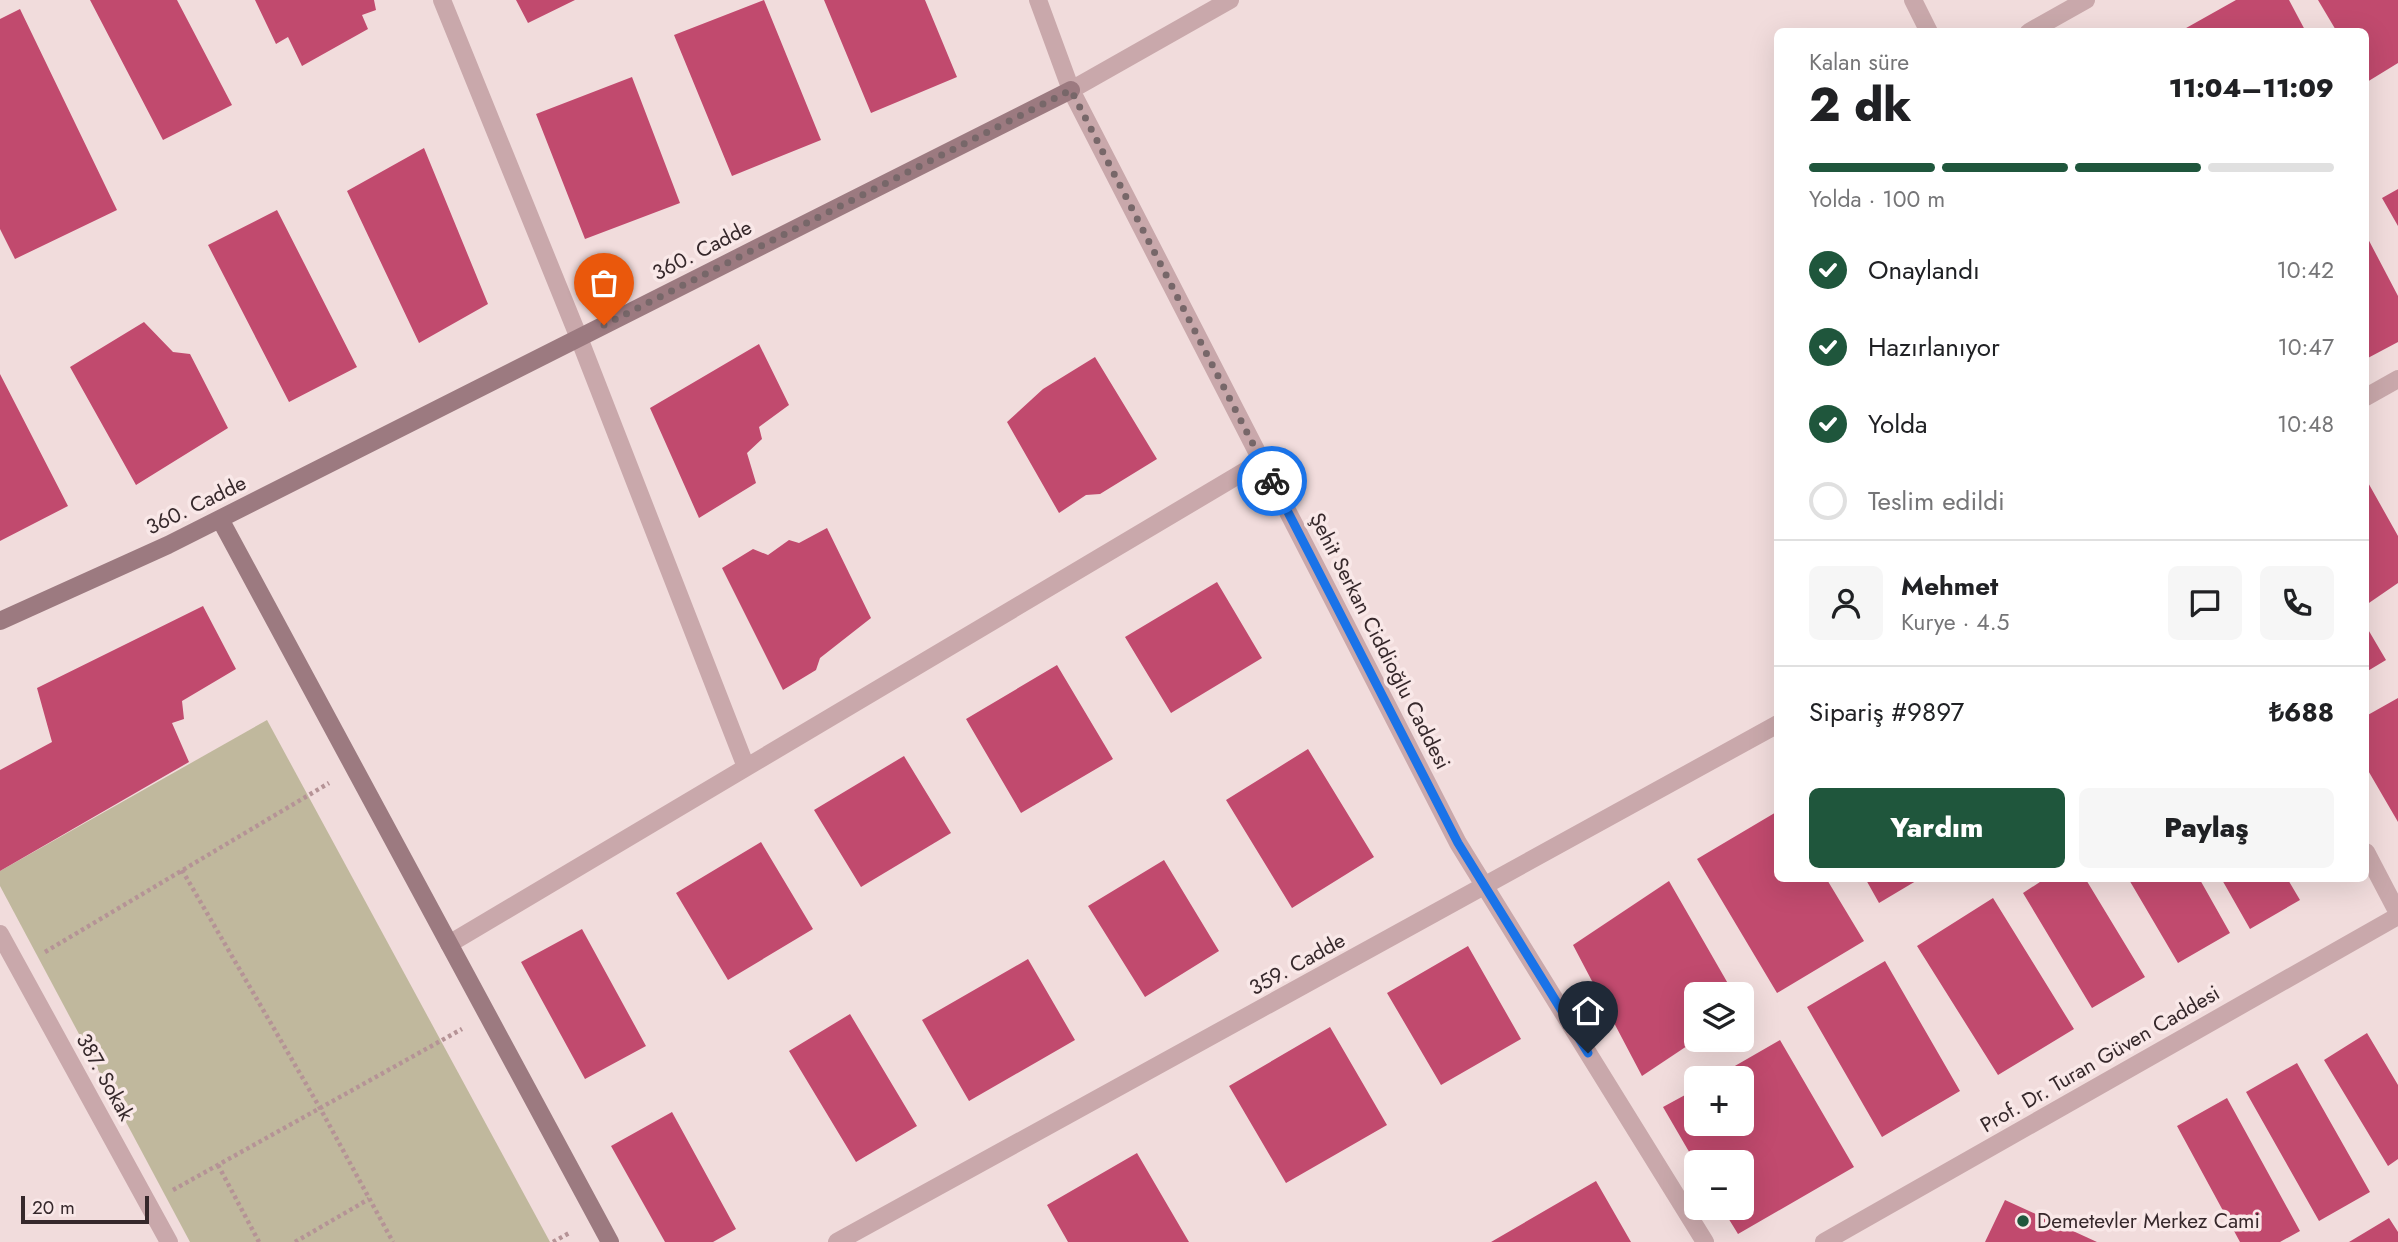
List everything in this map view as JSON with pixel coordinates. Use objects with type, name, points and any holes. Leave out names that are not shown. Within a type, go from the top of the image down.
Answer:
[{"type":"street","points":[[442,0],[579,338],[746,767]]},
{"type":"street","name":"Şehit Serkan Ciddioğlu Caddesi","points":[[1038,0],[1071,90],[1458,843],[1705,1242]]},
{"type":"street","name":"360. Cadde","points":[[0,621],[220,519],[1071,90],[1230,0]]},
{"type":"street","points":[[1913,0],[1927,28]]},
{"type":"street","points":[[2036,28],[2086,0]]},
{"type":"street","points":[[2369,395],[2398,379]]},
{"type":"street","points":[[449,943],[1262,461]]},
{"type":"street","points":[[220,519],[610,1242]]},
{"type":"street","name":"359. Cadde","points":[[837,1242],[1774,726]]},
{"type":"street","points":[[2369,858],[2398,914]]},
{"type":"street","name":"Prof. Dr. Turan Güven Caddesi","points":[[1824,1242],[2398,914]]},
{"type":"street","name":"387. Sokak","points":[[0,934],[169,1242]]},
{"type":"path","points":[[19,968],[354,768]]},
{"type":"path","points":[[182,870],[320,1108],[393,1242]]},
{"type":"path","points":[[148,1204],[487,1015]]},
{"type":"path","points":[[218,1165],[259,1242]]},
{"type":"path","points":[[295,1242],[369,1199]]},
{"type":"shaded area","points":[[267,720],[550,1242],[190,1242],[0,886],[0,871]]},
{"type":"building","points":[[90,0],[177,0],[232,105],[163,140]]},
{"type":"building","points":[[255,0],[374,0],[376,10],[362,15],[368,29],[302,66],[288,37],[276,44]]},
{"type":"building","points":[[516,0],[575,0],[528,23]]},
{"type":"building","points":[[764,0],[821,140],[732,176],[674,35]]},
{"type":"building","points":[[824,0],[925,0],[957,77],[871,113]]},
{"type":"building","points":[[2236,0],[2289,0],[2304,28],[2186,28]]},
{"type":"building","points":[[2318,0],[2398,0],[2398,63],[2369,81],[2369,28],[2335,28]]},
{"type":"building","points":[[20,9],[117,210],[15,259],[0,229],[0,19]]},
{"type":"building","points":[[632,77],[680,203],[585,239],[536,114]]},
{"type":"building","points":[[424,148],[488,304],[419,343],[347,191]]},
{"type":"building","points":[[2398,189],[2398,226],[2382,198]]},
{"type":"building","points":[[277,210],[357,367],[289,402],[208,245]]},
{"type":"building","points":[[2369,241],[2398,296],[2398,342],[2369,357]]},
{"type":"building","points":[[144,322],[173,352],[190,354],[228,428],[136,485],[70,367]]},
{"type":"building","points":[[759,344],[789,405],[759,427],[762,439],[747,453],[756,483],[699,518],[650,408]]},
{"type":"building","points":[[1095,357],[1157,459],[1100,494],[1086,495],[1059,513],[1007,422],[1043,389]]},
{"type":"building","points":[[0,374],[68,506],[0,541]]},
{"type":"building","points":[[2369,484],[2398,536],[2398,583],[2369,603]]},
{"type":"building","points":[[827,528],[871,618],[820,658],[816,670],[783,690],[722,568],[753,549],[768,555],[789,540],[799,543]]},
{"type":"building","points":[[1217,582],[1262,658],[1171,713],[1125,637]]},
{"type":"building","points":[[203,606],[236,669],[182,701],[184,719],[172,723],[189,762],[0,871],[0,770],[52,742],[37,688]]},
{"type":"building","points":[[2369,631],[2386,660],[2369,670]]},
{"type":"building","points":[[1057,665],[1113,759],[1021,813],[966,719]]},
{"type":"building","points":[[2398,698],[2398,822],[2369,772],[2369,714]]},
{"type":"building","points":[[1308,749],[1374,857],[1292,908],[1226,800]]},
{"type":"building","points":[[904,756],[951,833],[861,887],[814,810]]},
{"type":"building","points":[[1774,813],[1774,882],[1828,882],[1864,941],[1777,993],[1697,859]]},
{"type":"building","points":[[761,842],[813,929],[728,980],[676,893]]},
{"type":"building","points":[[1164,860],[1219,951],[1145,997],[1088,906]]},
{"type":"building","points":[[1669,881],[1727,982],[1684,982],[1684,1048],[1642,1076],[1573,945]]},
{"type":"building","points":[[1867,882],[1914,882],[1879,903]]},
{"type":"building","points":[[2040,882],[2087,882],[2145,977],[2092,1008],[2023,893]]},
{"type":"building","points":[[2130,882],[2201,882],[2230,933],[2178,963]]},
{"type":"building","points":[[2223,882],[2289,882],[2300,900],[2250,929]]},
{"type":"building","points":[[1993,898],[2074,1029],[1998,1075],[1917,946]]},
{"type":"building","points":[[582,929],[646,1046],[585,1079],[521,962]]},
{"type":"building","points":[[1468,946],[1521,1039],[1441,1085],[1387,993]]},
{"type":"building","points":[[1028,959],[1075,1040],[969,1101],[922,1020]]},
{"type":"building","points":[[1885,961],[1960,1091],[1882,1137],[1807,1007]]},
{"type":"building","points":[[850,1014],[917,1126],[856,1162],[789,1051]]},
{"type":"building","points":[[1330,1027],[1387,1125],[1286,1183],[1229,1086]]},
{"type":"building","points":[[2367,1033],[2398,1085],[2398,1159],[2388,1166],[2324,1060]]},
{"type":"building","points":[[1780,1040],[1854,1167],[1738,1234],[1729,1220],[1754,1220],[1754,1150],[1688,1150],[1663,1107],[1684,1096],[1684,1136],[1754,1136],[1754,1066],[1735,1066]]},
{"type":"building","points":[[2297,1063],[2370,1192],[2319,1221],[2246,1092]]},
{"type":"building","points":[[2227,1098],[2300,1231],[2280,1242],[2240,1242],[2177,1126]]},
{"type":"building","points":[[672,1112],[736,1229],[713,1242],[665,1242],[611,1146]]},
{"type":"building","points":[[1137,1153],[1189,1242],[1068,1242],[1047,1205]]},
{"type":"building","points":[[1596,1181],[1631,1242],[1491,1242]]},
{"type":"building","name":"Demetevler Merkez Cami","points":[[2005,1200],[2097,1242],[1985,1242]]},
{"type":"building","points":[[2389,1218],[2398,1232],[2398,1242],[2349,1242]]},
{"type":"way so far","points":[[604,325],[1071,90],[1272,481]]},
{"type":"place","name":"Demetevler Merkez Cami","points":[[2023,1221]]},
{"type":"route","points":[[1272,481],[1458,843],[1588,1053]]}]
